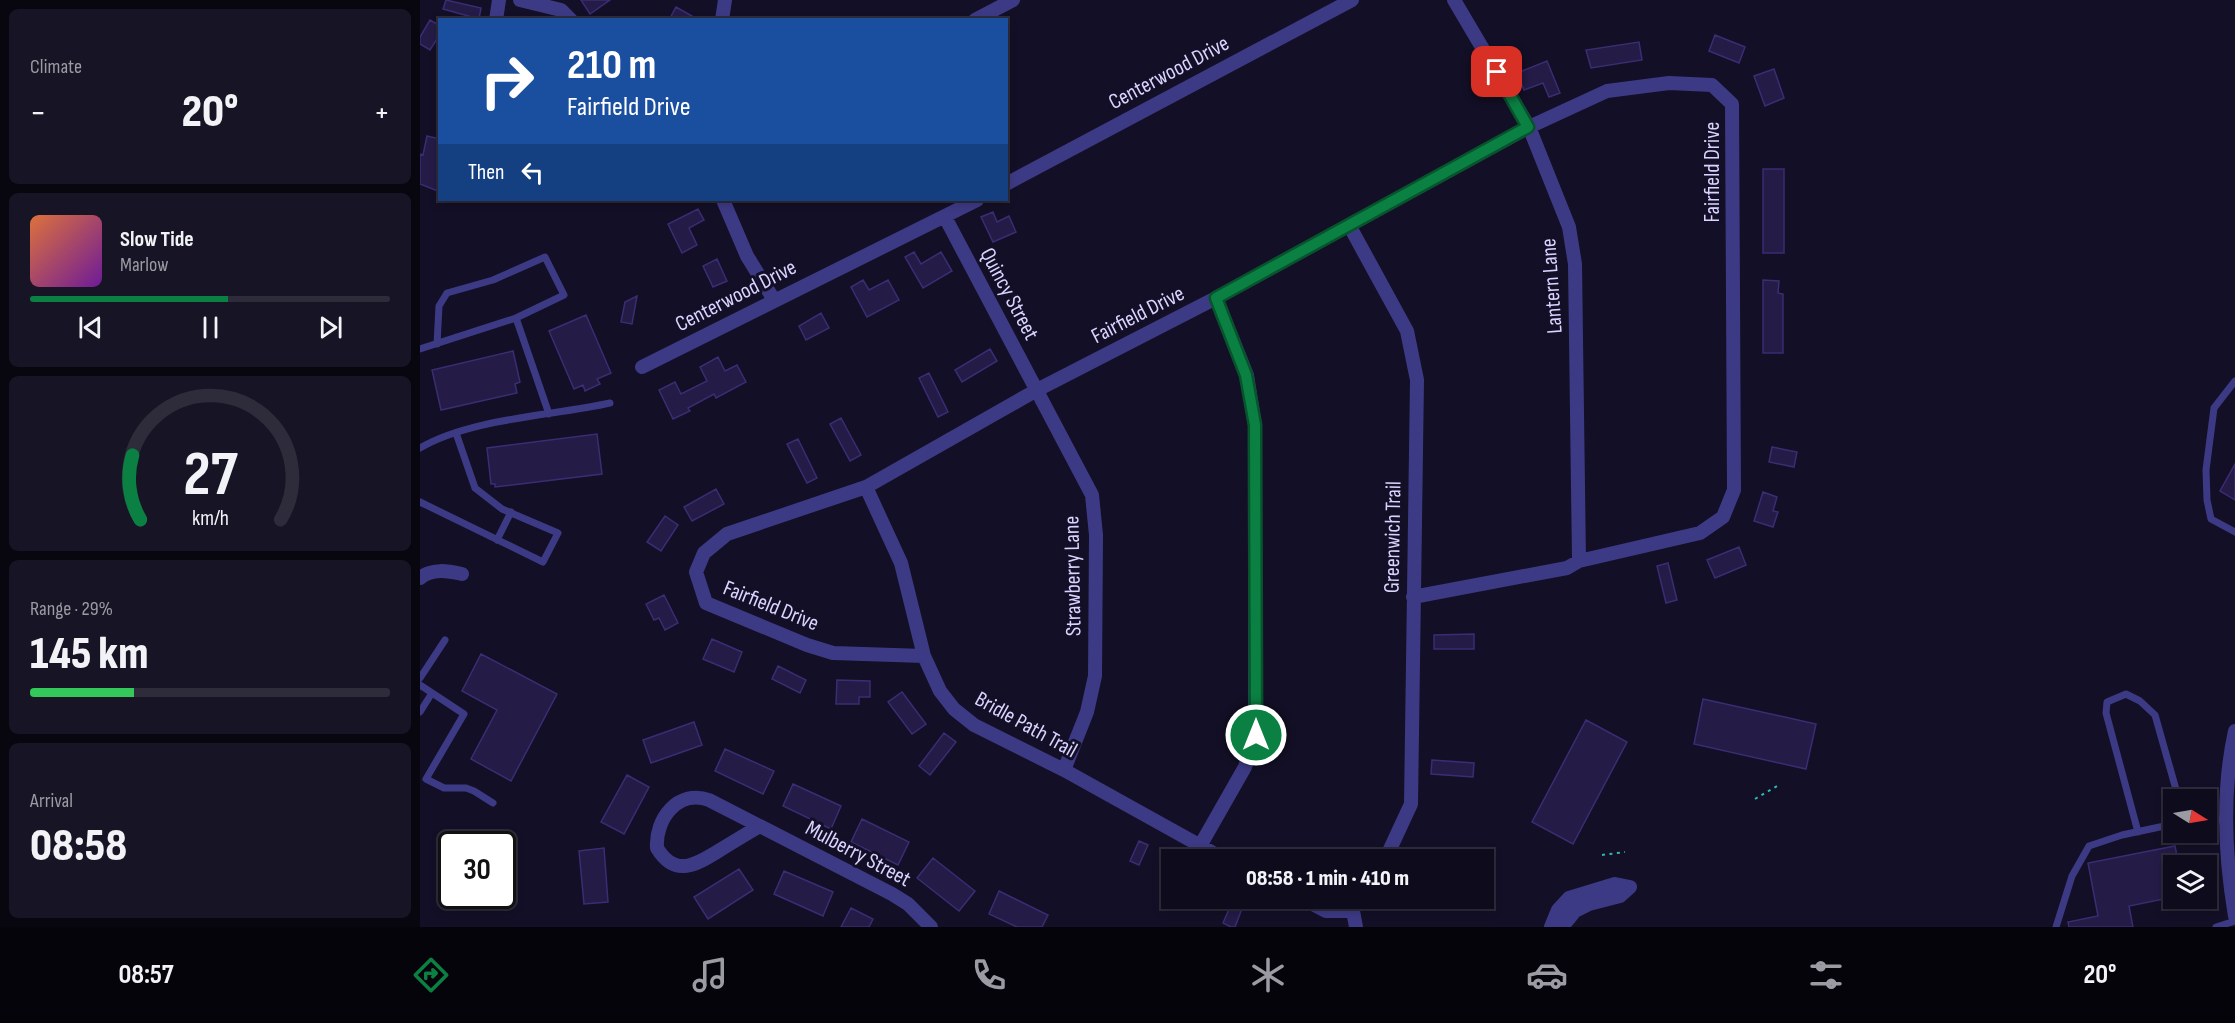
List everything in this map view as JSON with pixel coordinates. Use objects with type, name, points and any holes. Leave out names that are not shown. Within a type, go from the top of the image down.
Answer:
[{"type":"street","points":[[496,18],[499,0]]},
{"type":"street","points":[[520,0],[561,10],[569,18]]},
{"type":"street","points":[[722,18],[725,0]]},
{"type":"street","points":[[979,18],[1013,0]]},
{"type":"street","name":"Centerwood Drive","points":[[1008,183],[1352,0]]},
{"type":"street","name":"Lantern Lane","points":[[1454,0],[1528,127],[1569,227],[1575,264],[1579,561]]},
{"type":"street","name":"Fairfield Drive","points":[[924,656],[833,653],[807,645],[706,603],[696,572],[704,552],[728,534],[866,487],[1036,390],[1216,298],[1528,127],[1608,91],[1669,83],[1712,85],[1732,104],[1734,490],[1722,516],[1700,533],[1579,561],[1567,568],[1413,597]]},
{"type":"street","points":[[723,201],[747,256],[774,300]]},
{"type":"street","name":"Centerwood Drive","points":[[642,367],[975,201]]},
{"type":"street","name":"Quincy Street","points":[[945,217],[1036,390]]},
{"type":"street","name":"Greenwich Trail","points":[[1349,225],[1407,331],[1417,380],[1411,804],[1390,849]]},
{"type":"street","points":[[1200,846],[1245,767],[1256,735],[1255,425],[1246,375],[1216,298]]},
{"type":"street","name":"Strawberry Lane","points":[[1036,390],[1092,495],[1096,535],[1095,676],[1087,712],[1064,770]]},
{"type":"street","name":"Bridle Path Trail","points":[[866,487],[901,563],[924,656],[940,691],[954,709],[974,725],[1064,770],[1206,849]]},
{"type":"street","points":[[420,578],[425,574],[438,571],[462,574]]},
{"type":"street","points":[[2235,731],[2231,805],[2228,819],[2231,890],[2235,916]]},
{"type":"street","name":"Mulberry Street","points":[[760,826],[692,866],[675,865],[667,861],[657,848],[658,831],[672,807],[692,796],[709,800],[760,826],[892,894],[908,904],[931,927]]},
{"type":"street","points":[[1551,927],[1558,910],[1569,898],[1615,884],[1630,886],[1620,896],[1589,904],[1575,911],[1562,927]]},
{"type":"street","points":[[1322,909],[1326,911],[1353,910],[1356,927]]},
{"type":"lane","points":[[420,349],[437,344],[516,318],[564,295],[545,257],[493,280],[447,293],[439,306],[437,344]]},
{"type":"lane","points":[[516,318],[549,414]]},
{"type":"lane","points":[[2235,381],[2214,408],[2206,470],[2207,500],[2211,519],[2235,532]]},
{"type":"lane","points":[[420,448],[436,439],[488,425],[577,411],[610,403]]},
{"type":"lane","points":[[420,502],[543,562],[558,533],[502,509],[475,488],[456,434]]},
{"type":"lane","points":[[497,540],[510,512]]},
{"type":"lane","points":[[420,678],[445,640]]},
{"type":"lane","points":[[420,685],[464,714],[423,777],[444,788],[466,788],[493,803]]},
{"type":"lane","points":[[420,712],[432,693]]},
{"type":"lane","points":[[2138,832],[2106,713],[2107,702],[2126,694],[2140,701],[2155,715],[2176,789]]},
{"type":"lane","points":[[2217,820],[2228,819]]},
{"type":"lane","points":[[2056,927],[2072,876],[2089,846],[2163,826]]},
{"type":"lane","points":[[2216,927],[2235,921]]},
{"type":"path","points":[[1755,799],[1777,786]]},
{"type":"path","points":[[1602,855],[1625,852]]},
{"type":"building","points":[[446,0],[481,8],[479,18],[443,9]]},
{"type":"building","points":[[581,0],[610,0],[590,14]]},
{"type":"building","points":[[676,7],[695,18],[670,18]]},
{"type":"building","points":[[430,20],[438,25],[438,37],[430,50],[420,44],[420,37]]},
{"type":"building","points":[[1715,35],[1745,47],[1739,63],[1709,51]]},
{"type":"building","points":[[1639,42],[1642,60],[1591,68],[1586,50]]},
{"type":"building","points":[[1547,61],[1560,93],[1549,97],[1543,83],[1524,90],[1517,73]]},
{"type":"building","points":[[1774,69],[1784,98],[1765,106],[1754,76]]},
{"type":"building","points":[[427,136],[438,139],[438,191],[420,184],[420,154],[423,155]]},
{"type":"building","points":[[1763,169],[1784,169],[1784,253],[1763,253]]},
{"type":"building","points":[[698,209],[704,220],[689,228],[697,245],[682,253],[668,224]]},
{"type":"building","points":[[993,212],[997,222],[1009,216],[1016,232],[993,242],[981,217]]},
{"type":"building","points":[[914,252],[921,264],[941,252],[952,271],[923,288],[905,257]]},
{"type":"building","points":[[717,259],[727,281],[713,287],[703,266]]},
{"type":"building","points":[[863,280],[869,290],[888,280],[899,300],[867,317],[851,287]]},
{"type":"building","points":[[1763,280],[1779,281],[1778,293],[1783,294],[1783,353],[1763,353]]},
{"type":"building","points":[[637,296],[632,324],[621,322],[625,302]]},
{"type":"building","points":[[821,313],[829,328],[806,340],[799,326]]},
{"type":"building","points":[[586,315],[611,373],[597,379],[600,384],[585,391],[583,385],[574,389],[549,331]]},
{"type":"building","points":[[990,349],[997,361],[962,382],[955,370]]},
{"type":"building","points":[[513,351],[520,382],[515,384],[517,393],[441,410],[432,370]]},
{"type":"building","points":[[718,357],[725,371],[737,365],[746,382],[716,398],[714,394],[688,408],[690,411],[673,419],[659,390],[675,382],[681,394],[707,381],[700,367]]},
{"type":"building","points":[[929,373],[948,412],[938,417],[919,378]]},
{"type":"building","points":[[841,418],[861,455],[850,461],[830,424]]},
{"type":"building","points":[[597,434],[602,474],[495,487],[495,484],[491,484],[487,448]]},
{"type":"building","points":[[798,439],[817,478],[807,483],[787,444]]},
{"type":"building","points":[[1772,447],[1797,452],[1794,467],[1769,462]]},
{"type":"building","points":[[2235,464],[2235,500],[2220,491]]},
{"type":"building","points":[[716,489],[724,504],[692,521],[684,507]]},
{"type":"building","points":[[1763,492],[1777,497],[1773,511],[1778,512],[1773,527],[1754,521]]},
{"type":"building","points":[[665,516],[678,525],[661,551],[647,542]]},
{"type":"building","points":[[1739,547],[1746,565],[1715,578],[1707,560]]},
{"type":"building","points":[[1668,563],[1677,600],[1666,603],[1657,566]]},
{"type":"building","points":[[664,595],[678,623],[665,630],[659,618],[654,620],[646,604]]},
{"type":"building","points":[[1474,634],[1474,649],[1434,649],[1434,635]]},
{"type":"building","points":[[712,639],[742,652],[734,672],[703,659]]},
{"type":"building","points":[[481,654],[557,694],[511,781],[471,759],[497,710],[462,691]]},
{"type":"building","points":[[778,666],[806,680],[800,693],[772,679]]},
{"type":"building","points":[[837,680],[870,681],[870,697],[859,697],[859,704],[836,704]]},
{"type":"building","points":[[902,692],[926,724],[912,734],[888,702]]},
{"type":"building","points":[[1703,699],[1816,724],[1806,769],[1694,744]]},
{"type":"building","points":[[1586,720],[1627,742],[1573,844],[1532,822]]},
{"type":"building","points":[[694,722],[702,745],[651,763],[643,740]]},
{"type":"building","points":[[944,733],[956,742],[930,775],[919,766]]},
{"type":"building","points":[[725,749],[774,771],[763,794],[715,771]]},
{"type":"building","points":[[1432,760],[1474,763],[1473,777],[1431,774]]},
{"type":"building","points":[[627,775],[649,787],[624,834],[601,822]]},
{"type":"building","points":[[793,784],[841,806],[831,829],[783,806]]},
{"type":"building","points":[[862,819],[909,842],[898,865],[851,842]]},
{"type":"building","points":[[1139,841],[1148,845],[1139,865],[1130,861]]},
{"type":"building","points":[[2175,846],[2177,855],[2163,855],[2163,899],[2129,906],[2133,927],[2069,927],[2068,922],[2098,916],[2088,863]]},
{"type":"building","points":[[604,848],[608,902],[584,904],[579,851]]},
{"type":"building","points":[[933,858],[975,891],[959,911],[917,878]]},
{"type":"building","points":[[739,869],[753,890],[708,919],[694,897]]},
{"type":"building","points":[[784,871],[833,892],[823,916],[774,894]]},
{"type":"building","points":[[999,891],[1048,915],[1042,927],[1017,927],[989,914]]},
{"type":"building","points":[[851,908],[873,919],[869,927],[841,927]]},
{"type":"building","points":[[1229,909],[1242,909],[1235,927],[1223,923]]},
{"type":"route","points":[[1256,735],[1255,425],[1246,375],[1216,298],[1528,127],[1497,72]]}]
